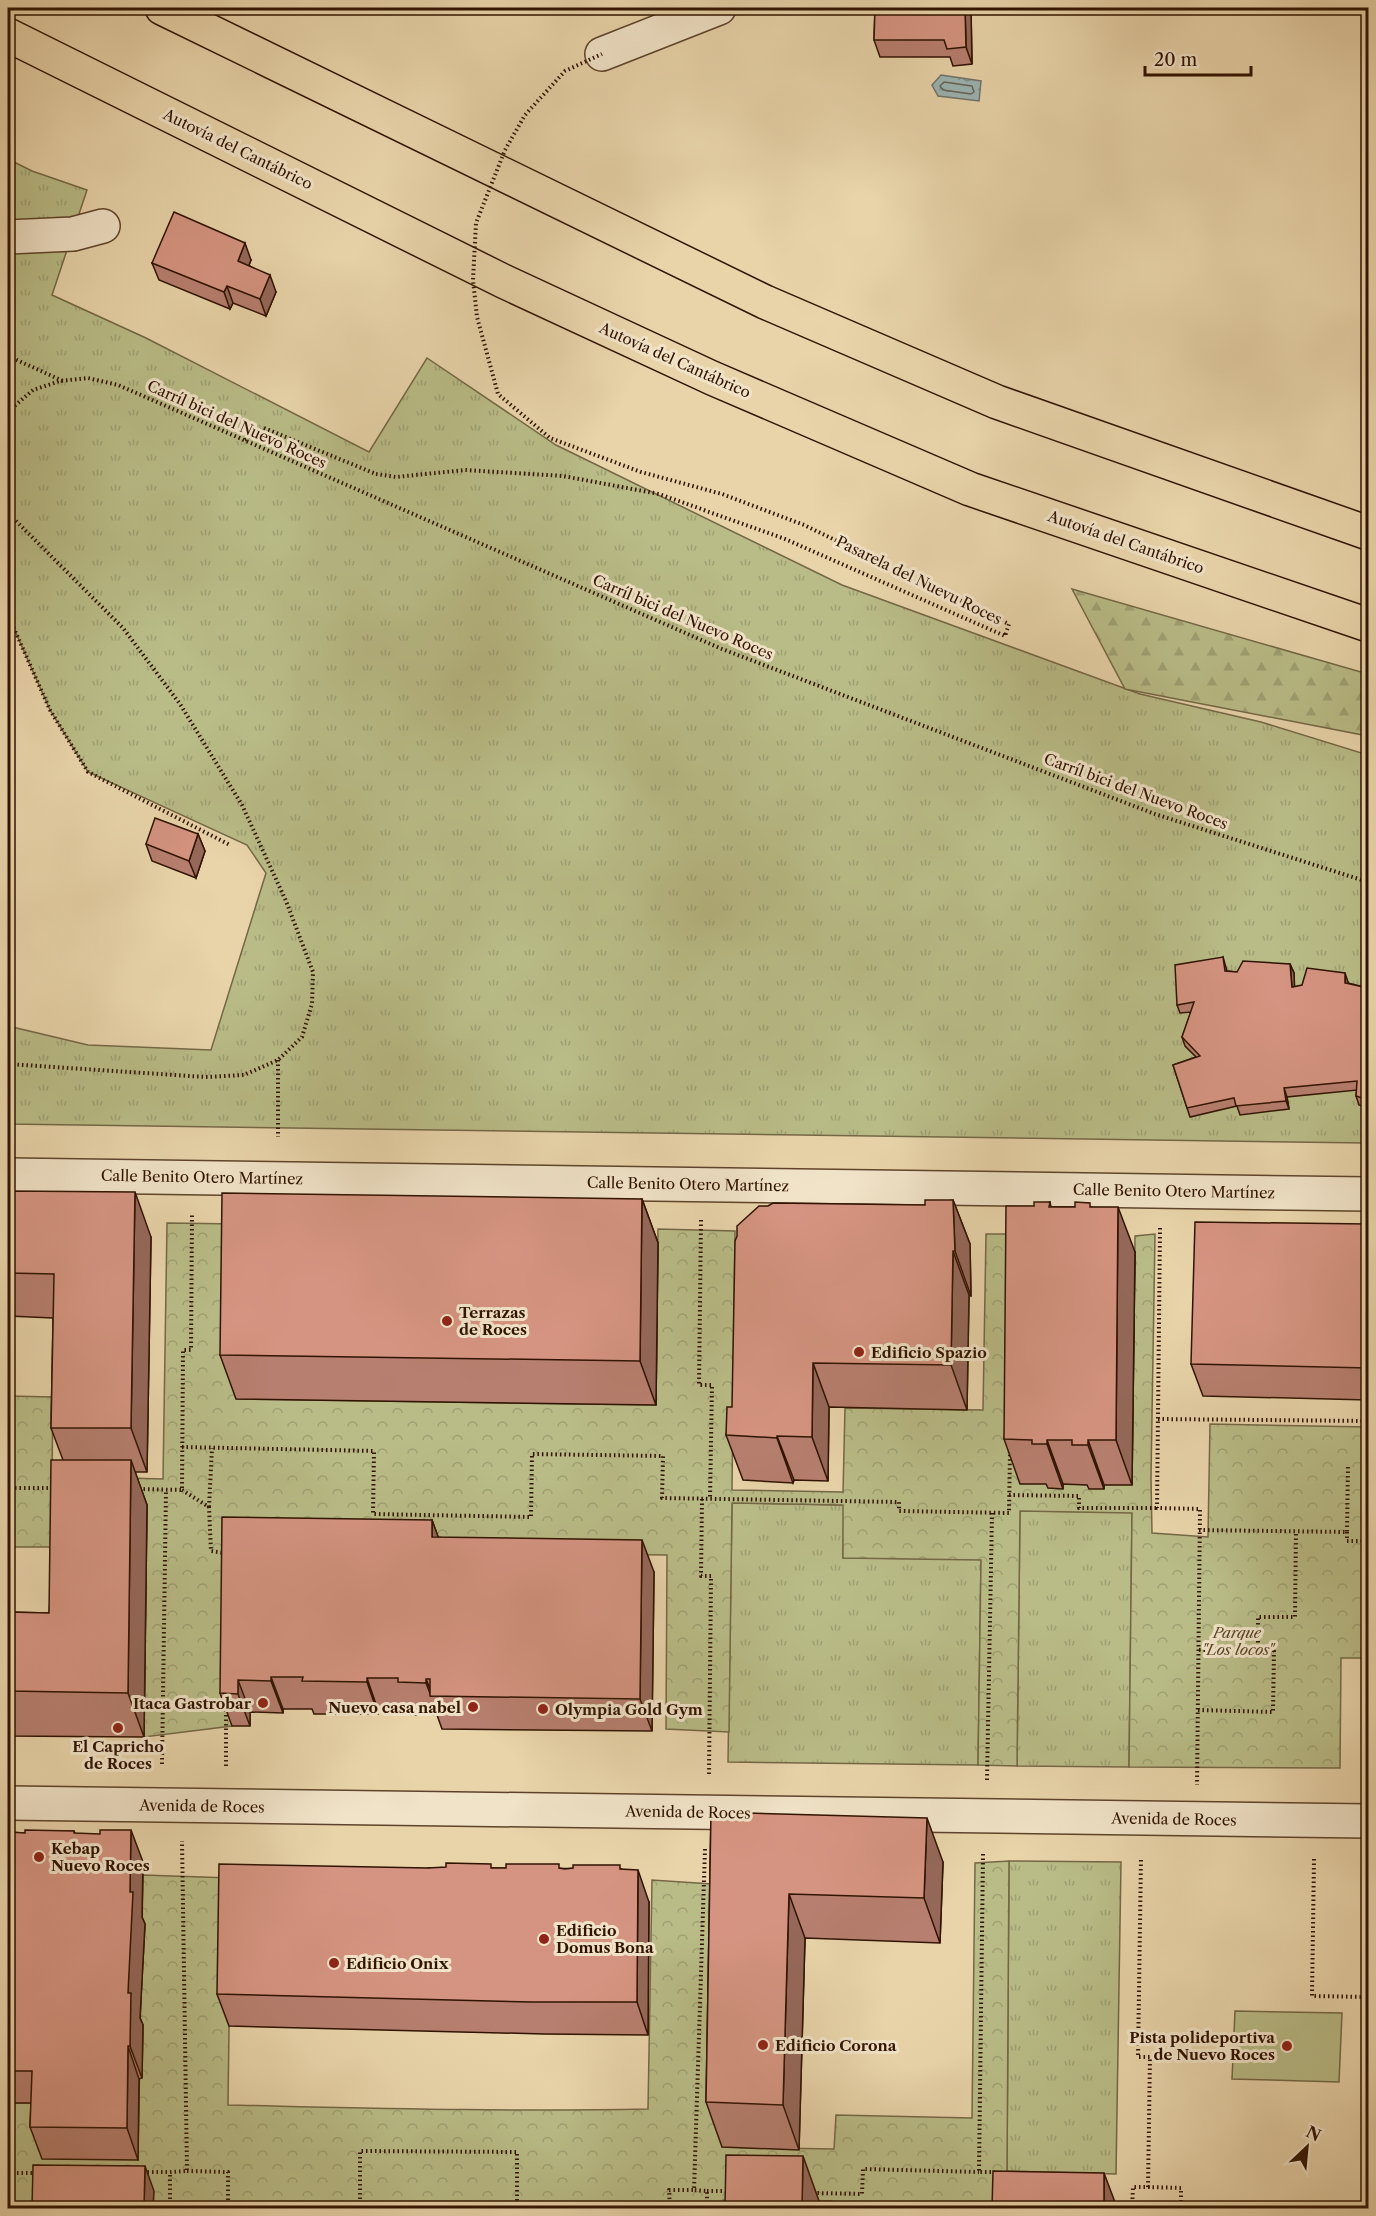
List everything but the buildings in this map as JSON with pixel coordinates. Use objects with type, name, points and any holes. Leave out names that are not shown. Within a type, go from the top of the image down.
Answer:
[{"type":"highway","points":[[162,8],[776,306],[997,402],[1368,533]]},
{"type":"highway","name":"Autovía del Cantábrico","points":[[8,35],[503,281],[712,378],[970,489],[1368,625]]},
{"type":"street","points":[[602,54],[719,8]]},
{"type":"street","points":[[8,237],[73,234],[103,226]]},
{"type":"street","name":"Calle Benito Otero Martínez","points":[[8,1174],[1368,1194]]},
{"type":"street","name":"Avenida de Roces","points":[[8,1803],[1368,1821]]},
{"type":"path","name":"Pasarela del Nuevu Roces","points":[[245,440],[264,428],[376,474],[396,477],[465,470],[563,476],[659,494],[785,539],[1005,636],[1010,624],[804,525],[722,494],[641,472],[550,438],[498,394],[477,317],[473,280],[476,223],[505,150],[525,115],[565,71],[602,54]]},
{"type":"path","points":[[8,356],[64,381]]},
{"type":"path","name":"Carríl bici del Nuevo Roces","points":[[8,417],[12,408],[33,390],[64,381],[88,378],[118,385],[722,649],[1155,814],[1368,882]]},
{"type":"path","points":[[8,510],[13,518],[123,628],[180,704],[242,805],[286,901],[313,972],[312,1004],[302,1037],[278,1060],[244,1075],[205,1077],[8,1064]]},
{"type":"path","points":[[8,615],[50,710],[88,772],[230,845]]},
{"type":"path","points":[[278,1060],[278,1137]]},
{"type":"path","points":[[182,1490],[183,1350],[191,1350],[192,1212]]},
{"type":"path","points":[[701,1220],[699,1385],[712,1385],[710,1499]]},
{"type":"path","points":[[1157,1508],[1160,1228]]},
{"type":"path","points":[[1158,1419],[1368,1421]]},
{"type":"path","points":[[182,1447],[374,1451],[373,1514],[531,1517],[532,1454],[663,1456],[662,1498],[899,1502],[899,1511],[1009,1513],[1010,1448]]},
{"type":"path","points":[[212,1448],[209,1507],[211,1551],[226,1554]]},
{"type":"path","points":[[1348,1464],[1347,1541],[1368,1541]]},
{"type":"path","points":[[8,1518],[9,1488],[65,1488]]},
{"type":"path","points":[[133,1489],[182,1490],[209,1507]]},
{"type":"path","points":[[162,1764],[166,1490]]},
{"type":"path","points":[[1009,1495],[1079,1496],[1079,1508],[1200,1509],[1197,1786]]},
{"type":"path","points":[[702,1499],[701,1576],[711,1576],[709,1775]]},
{"type":"path","points":[[987,1781],[992,1513]]},
{"type":"path","points":[[1199,1530],[1347,1532]]},
{"type":"path","points":[[1257,1651],[1258,1617],[1295,1617],[1296,1531]]},
{"type":"path","points":[[1198,1710],[1273,1712],[1274,1651],[1199,1650]]},
{"type":"path","points":[[226,1695],[226,1766]]},
{"type":"path","points":[[182,1841],[187,2171]]},
{"type":"path","points":[[694,2190],[705,1849]]},
{"type":"path","points":[[979,2172],[983,1854]]},
{"type":"path","points":[[1141,1857],[1138,2057],[1150,2057],[1148,2187]]},
{"type":"path","points":[[1314,1859],[1312,1996],[1368,1997]]},
{"type":"path","points":[[360,2208],[360,2151],[517,2152],[517,2208]]},
{"type":"path","points":[[802,2193],[862,2194],[863,2169],[1000,2172]]},
{"type":"path","points":[[135,2172],[228,2172],[228,2208]]},
{"type":"path","points":[[170,2172],[170,2208]]},
{"type":"path","points":[[8,2173],[42,2173]]},
{"type":"path","points":[[1132,2208],[1133,2187],[1181,2188],[1181,2208]]},
{"type":"path","points":[[670,2208],[669,2190],[731,2192]]},
{"type":"path","points":[[707,2191],[707,2208]]},
{"type":"green space","points":[[8,159],[32,171],[87,190],[52,295],[146,338],[369,452],[427,358],[556,445],[842,585],[1140,694],[1261,722],[1368,755],[1368,1143],[8,1124],[8,1026],[88,1045],[211,1050],[266,873],[247,845],[88,772],[50,710],[8,615]]},
{"type":"green space","points":[[1072,589],[1368,674],[1368,736],[1125,689]]},
{"type":"green space","name":"Parque \"Los locos\"","points":[[167,1223],[238,1224],[237,1399],[656,1405],[658,1229],[735,1231],[732,1490],[843,1492],[845,1408],[983,1410],[986,1234],[1023,1234],[1132,1485],[1135,1236],[1155,1234],[1152,1533],[1208,1537],[1210,1424],[1368,1427],[1368,1658],[1341,1658],[1340,1768],[1129,1767],[1132,1513],[1020,1511],[1017,1766],[978,1765],[981,1560],[843,1558],[843,1505],[732,1503],[729,1732],[666,1729],[667,1555],[234,1550],[232,1726],[144,1737],[147,1505],[51,1547],[8,1547],[8,1396],[53,1397],[52,1476],[163,1479]]},
{"type":"green space","points":[[732,1503],[844,1505],[843,1558],[981,1559],[978,1765],[728,1762]]},
{"type":"green space","points":[[1020,1511],[1132,1512],[1129,1767],[1017,1766]]},
{"type":"green space","points":[[1009,1861],[1121,1862],[1116,2174],[1007,2171]]},
{"type":"green space","points":[[1009,1861],[1007,2171],[1004,2208],[833,2208],[832,2201],[723,2200],[722,2208],[153,2208],[153,2191],[42,2208],[8,2208],[8,2103],[43,2103],[138,2160],[143,1875],[231,1878],[228,2105],[386,2108],[648,2109],[652,1880],[727,1885],[722,2147],[834,2149],[836,2115],[972,2118],[975,1863]]},
{"type":"green space","name":"Pista polideportiva de Nuevo Roces","points":[[1235,2011],[1342,2013],[1339,2082],[1232,2079]]},
{"type":"water","points":[[941,75],[981,81],[979,101],[938,96],[932,85]]},
{"type":"place","name":"Terrazas de Roces","points":[[447,1321]]},
{"type":"place","name":"Edificio Spazio","points":[[859,1352]]},
{"type":"place","name":"Itaca Gastrobar","points":[[263,1703]]},
{"type":"place","name":"Nuevo casa nabel","points":[[473,1707]]},
{"type":"place","name":"Olympia Gold Gym","points":[[543,1709]]},
{"type":"place","name":"El Capricho de Roces","points":[[118,1728]]},
{"type":"place","name":"Kebap Nuevo Roces","points":[[39,1857]]},
{"type":"place","name":"Edificio Domus Bona","points":[[544,1939]]},
{"type":"place","name":"Edificio Onix","points":[[334,1963]]},
{"type":"place","name":"Edificio Corona","points":[[763,2045]]},
{"type":"place","name":"Pista polideportiva de Nuevo Roces","points":[[1287,2046]]}]
